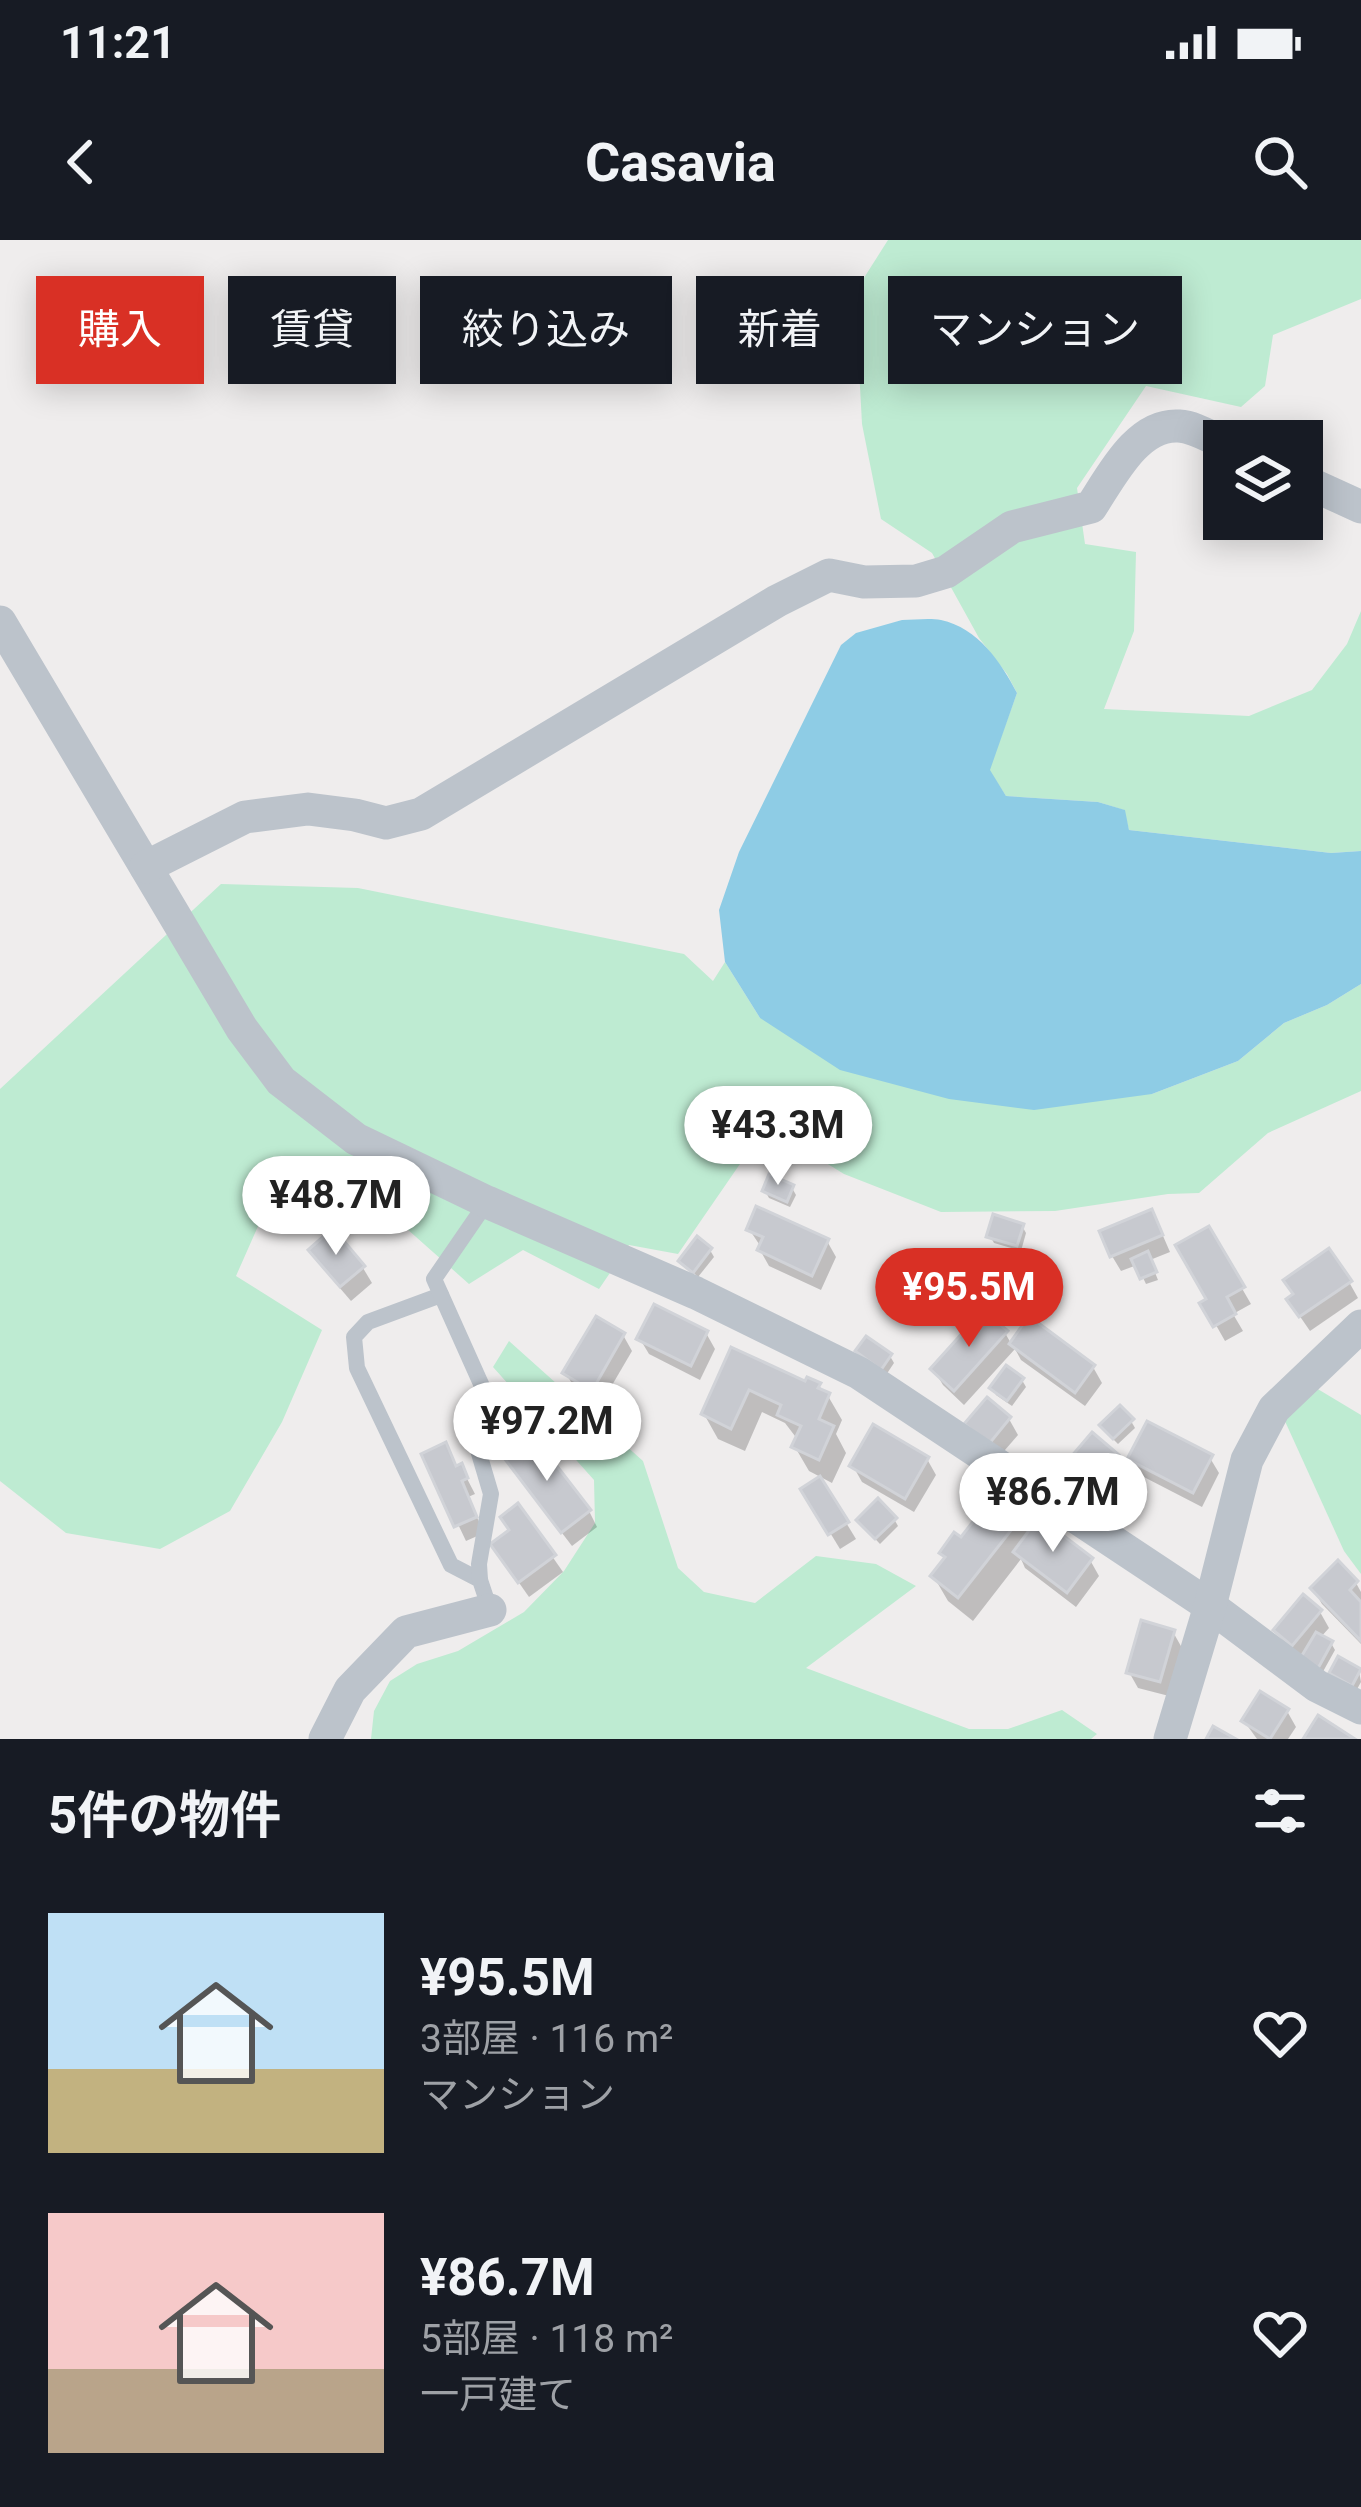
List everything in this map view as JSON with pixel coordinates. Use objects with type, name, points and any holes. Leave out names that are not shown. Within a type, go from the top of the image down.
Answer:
[{"type":"street","points":[[146,867],[245,817],[308,809],[386,823],[421,814],[777,601],[830,575],[881,582],[916,581],[946,572],[1012,527],[1091,506],[1136,443],[1159,430],[1176,425],[1203,433]]},
{"type":"street","points":[[1323,489],[1361,507]]},
{"type":"street","points":[[0,622],[242,1029],[281,1081],[356,1139],[696,1293],[859,1373],[1210,1606],[1317,1686],[1361,1708]]},
{"type":"street","points":[[1171,1739],[1247,1460],[1274,1408],[1361,1326]]},
{"type":"street","points":[[325,1739],[350,1690],[406,1632],[485,1595]]},
{"type":"lane","points":[[485,1595],[479,1564],[491,1494],[478,1450],[490,1404],[434,1280],[488,1202]]},
{"type":"lane","points":[[441,1295],[368,1322],[354,1337],[357,1368],[451,1565],[485,1595]]},
{"type":"green space","points":[[888,240],[1361,240],[1361,299],[1273,335],[1265,386],[1241,407],[1146,386],[1077,488],[1085,544],[1136,552],[1134,631],[1104,709],[1249,716],[1312,690],[1347,644],[1361,611],[1361,851],[1331,853],[1129,830],[1124,810],[1098,802],[1006,796],[989,770],[1017,693],[979,638],[932,553],[881,519],[862,424],[864,278]]},
{"type":"green space","points":[[221,884],[358,888],[684,954],[713,981],[725,962],[760,1018],[1152,1094],[1238,1061],[1284,1023],[1361,984],[1361,1091],[1268,1133],[1199,1193],[1055,1211],[941,1212],[844,1174],[766,1126],[678,1254],[629,1245],[599,1289],[523,1250],[469,1284],[380,1205],[267,1206],[236,1276],[322,1330],[282,1422],[230,1511],[160,1549],[66,1533],[0,1481],[0,1089]]},
{"type":"green space","points":[[509,1341],[643,1461],[678,1568],[704,1592],[755,1603],[816,1556],[876,1564],[916,1586],[806,1668],[969,1729],[1008,1729],[1062,1710],[1097,1734],[1091,1739],[371,1739],[374,1711],[390,1681],[417,1664],[458,1651],[524,1612],[564,1571],[595,1523],[594,1480],[493,1367]]},
{"type":"green space","points":[[1316,1388],[1361,1415],[1361,1574],[1344,1551],[1284,1419]]},
{"type":"water","points":[[902,620],[941,620],[966,630],[996,658],[1011,681],[1017,693],[990,770],[1006,796],[1098,802],[1125,810],[1129,830],[1331,853],[1361,851],[1361,984],[1284,1023],[1238,1061],[1152,1094],[1034,1110],[949,1099],[840,1070],[760,1018],[725,962],[719,910],[739,852],[841,645],[856,633]]},
{"type":"building","points":[[769,1174],[794,1185],[787,1202],[762,1191]]},
{"type":"building","points":[[756,1206],[829,1239],[812,1276],[757,1250],[763,1237],[746,1230]]},
{"type":"building","points":[[1152,1209],[1163,1235],[1110,1257],[1099,1231]]},
{"type":"building","points":[[993,1214],[1024,1224],[1017,1246],[986,1237]]},
{"type":"building","points":[[1209,1226],[1245,1287],[1227,1297],[1236,1314],[1213,1327],[1199,1303],[1206,1299],[1175,1245]]},
{"type":"building","points":[[333,1228],[365,1266],[340,1287],[308,1250]]},
{"type":"building","points":[[697,1236],[712,1248],[693,1273],[678,1261]]},
{"type":"building","points":[[1329,1248],[1352,1281],[1299,1317],[1286,1299],[1293,1294],[1283,1280]]},
{"type":"building","points":[[1148,1251],[1157,1272],[1140,1279],[1131,1259]]},
{"type":"building","points":[[654,1304],[708,1331],[691,1366],[636,1339]]},
{"type":"building","points":[[983,1310],[1008,1331],[954,1391],[930,1369]]},
{"type":"building","points":[[596,1316],[625,1333],[592,1391],[562,1373]]},
{"type":"building","points":[[1029,1316],[1095,1365],[1075,1393],[1009,1344]]},
{"type":"building","points":[[866,1336],[892,1354],[881,1370],[855,1351]]},
{"type":"building","points":[[731,1347],[805,1381],[807,1377],[821,1383],[818,1388],[830,1393],[819,1419],[834,1426],[819,1460],[791,1447],[801,1426],[777,1415],[781,1405],[749,1390],[731,1429],[701,1414]]},
{"type":"building","points":[[1006,1365],[1024,1378],[1007,1401],[989,1388]]},
{"type":"building","points":[[987,1397],[1011,1417],[989,1444],[964,1424]]},
{"type":"building","points":[[1120,1405],[1134,1419],[1113,1439],[1099,1425]]},
{"type":"building","points":[[1147,1421],[1213,1455],[1193,1493],[1127,1459]]},
{"type":"building","points":[[873,1424],[929,1457],[905,1499],[849,1466]]},
{"type":"building","points":[[1092,1432],[1119,1455],[1080,1501],[1053,1478]]},
{"type":"building","points":[[533,1435],[591,1510],[561,1533],[504,1458]]},
{"type":"building","points":[[446,1442],[456,1466],[462,1463],[468,1478],[462,1481],[477,1517],[454,1527],[421,1454]]},
{"type":"building","points":[[820,1476],[849,1522],[828,1535],[800,1489]]},
{"type":"building","points":[[995,1493],[1023,1515],[958,1598],[930,1576],[945,1557],[939,1553],[954,1532],[961,1537]]},
{"type":"building","points":[[878,1498],[897,1518],[875,1539],[856,1520]]},
{"type":"building","points":[[518,1503],[556,1555],[518,1583],[490,1544],[509,1530],[500,1517]]},
{"type":"building","points":[[1039,1517],[1093,1558],[1067,1593],[1013,1552]]},
{"type":"building","points":[[1338,1560],[1358,1581],[1350,1590],[1361,1602],[1361,1641],[1310,1588]]},
{"type":"building","points":[[1303,1594],[1322,1610],[1292,1646],[1273,1630]]},
{"type":"building","points":[[1141,1620],[1175,1630],[1160,1682],[1126,1673]]},
{"type":"building","points":[[1316,1632],[1333,1641],[1316,1672],[1298,1662]]},
{"type":"building","points":[[1338,1656],[1361,1669],[1352,1686],[1329,1673]]},
{"type":"building","points":[[1260,1691],[1289,1709],[1270,1739],[1241,1721]]},
{"type":"building","points":[[1318,1715],[1355,1739],[1303,1739]]},
{"type":"building","points":[[1213,1726],[1236,1739],[1206,1739]]}]
